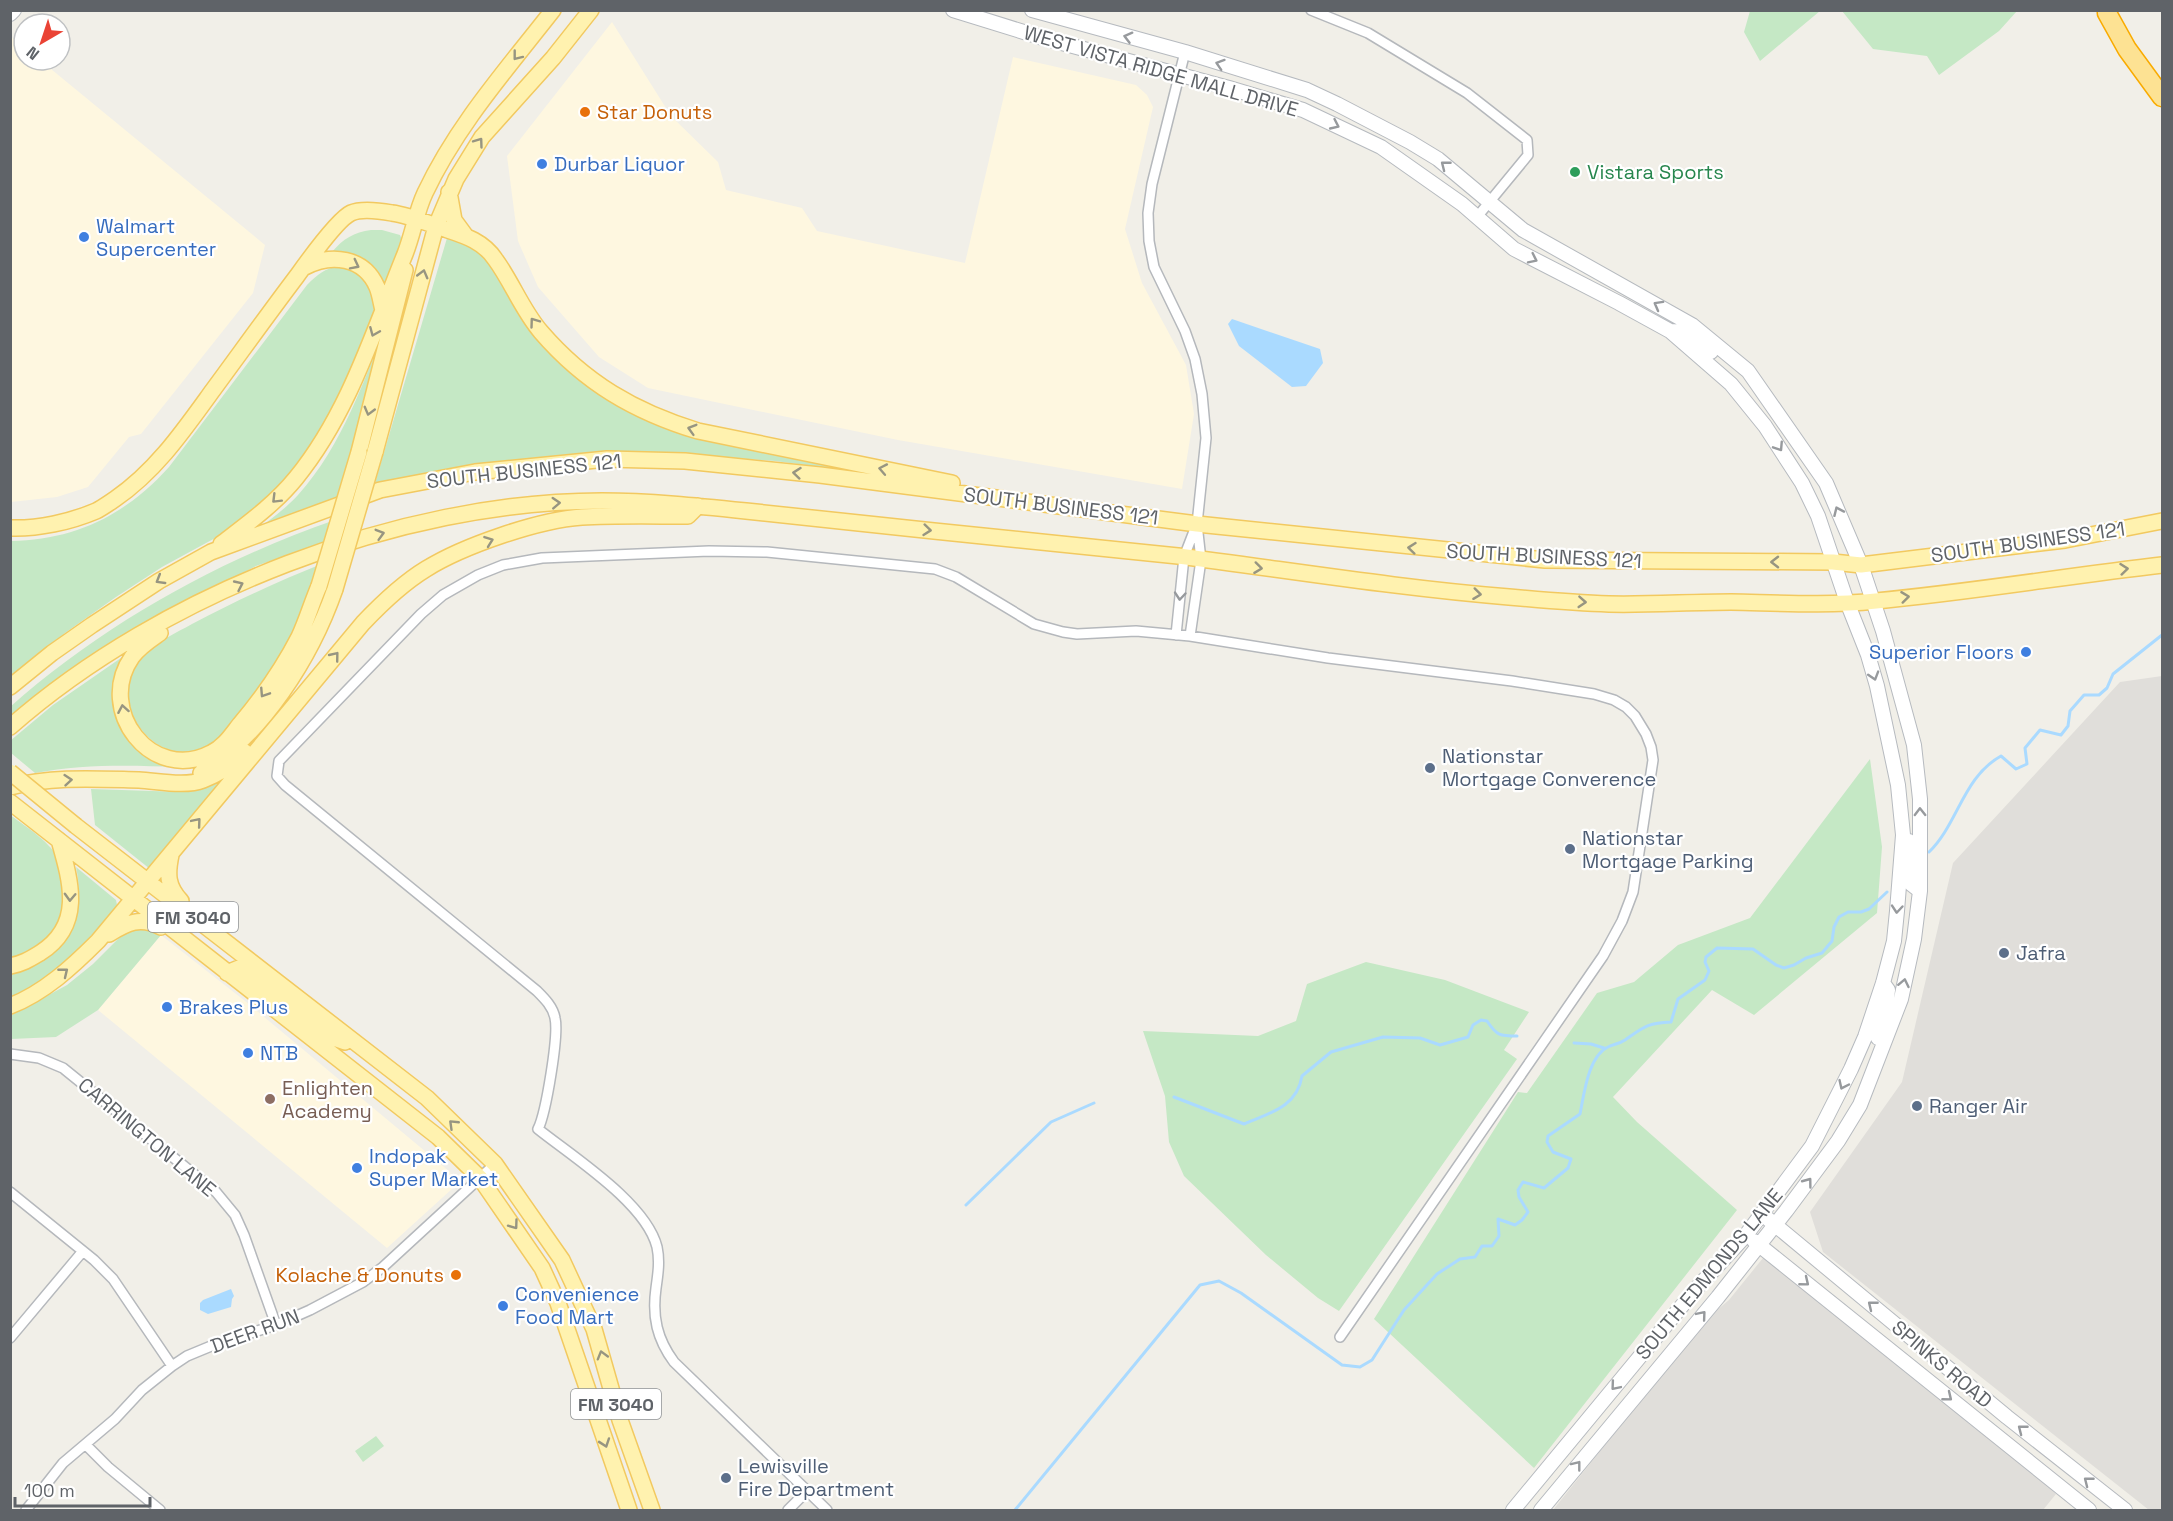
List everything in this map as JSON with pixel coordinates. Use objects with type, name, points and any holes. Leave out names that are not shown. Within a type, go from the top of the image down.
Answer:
[{"type":"highway","points":[[2107,12],[2163,77]]},
{"type":"highway","points":[[2107,12],[2127,49],[2163,97]]},
{"type":"main road","points":[[10,14],[14,10]]},
{"type":"main road","points":[[212,552],[260,514],[295,479],[318,448],[353,383],[406,252],[423,198],[450,145],[467,119],[553,10]]},
{"type":"main road","name":"WEST VISTA RIDGE MALL DRIVE","points":[[953,10],[1043,38],[1180,74],[1303,110],[1381,147],[1419,172],[1514,249],[1670,331],[1731,384],[1765,426],[1802,483],[1818,516],[1833,562]]},
{"type":"main road","name":"WEST VISTA RIDGE MALL DRIVE","points":[[1032,10],[1185,52],[1307,90],[1365,117],[1438,159],[1523,230],[1692,325],[1748,371],[1826,483],[1861,565]]},
{"type":"main road","points":[[185,782],[231,751],[270,708],[315,640],[335,589],[375,452],[436,226],[449,192],[482,137],[553,58],[587,12]]},
{"type":"main road","points":[[449,192],[454,220],[465,235]]},
{"type":"main road","points":[[380,212],[403,208],[423,198]]},
{"type":"main road","points":[[10,528],[48,525],[97,511],[129,489],[145,475],[185,428],[302,269],[343,220],[352,213],[380,212],[416,219],[465,235],[481,244],[494,256],[521,304],[541,331],[568,361],[613,395],[669,422],[698,431],[1034,499],[1054,501],[1063,506]]},
{"type":"main road","points":[[174,616],[170,627],[139,649],[127,666],[121,694],[122,712],[134,737],[144,745],[172,758],[196,758],[211,753],[224,743],[259,701],[299,636],[319,585],[359,453],[405,273],[406,252]]},
{"type":"main road","points":[[302,269],[318,260],[333,258],[345,260],[363,268],[376,286],[383,310]]},
{"type":"main road","points":[[1569,277],[1579,273],[1617,288],[1628,289]]},
{"type":"main road","points":[[1670,331],[1686,332],[1721,360],[1737,362]]},
{"type":"main road","points":[[1731,384],[1741,385],[1750,390],[1793,443],[1805,453]]},
{"type":"main road","name":"SOUTH BUSINESS 121","points":[[10,687],[92,625],[159,581],[212,552],[380,490],[475,472],[607,459],[685,460],[820,475],[1197,524],[1545,560],[1833,562],[1861,565],[2065,540],[2163,521]]},
{"type":"main road","name":"SOUTH BUSINESS 121","points":[[10,727],[88,666],[174,616],[265,573],[325,550],[415,524],[480,510],[536,504],[600,501],[698,506],[1184,557],[1506,597],[1605,604],[1725,602],[1802,605],[1847,603],[2163,565]]},
{"type":"main road","points":[[10,1006],[32,996],[99,940],[363,622],[396,591],[426,569],[461,551],[521,529],[580,517],[688,516],[698,506]]},
{"type":"main road","name":"SOUTH EDMONDS LANE","points":[[1513,1510],[1695,1290],[1746,1235],[1812,1146],[1842,1090],[1883,983],[1894,941],[1903,836],[1898,784],[1868,655],[1833,562]]},
{"type":"main road","name":"SOUTH EDMONDS LANE","points":[[1540,1510],[1775,1226],[1852,1119],[1876,1068],[1901,999],[1914,939],[1920,891],[1920,799],[1914,745],[1874,601],[1861,565]]},
{"type":"main road","points":[[10,787],[88,778],[202,781],[222,771],[239,758],[263,734],[298,690],[311,684]]},
{"type":"main road","name":"FM 3040","points":[[10,772],[76,826],[427,1098],[495,1164],[562,1260],[594,1329],[620,1420],[652,1510]]},
{"type":"main road","name":"FM 3040","points":[[10,802],[438,1137],[480,1178],[542,1268],[554,1293],[629,1510]]},
{"type":"main road","points":[[1903,836],[1910,842],[1911,884],[1920,891]]},
{"type":"main road","points":[[10,966],[27,962],[48,948],[63,930],[69,914],[71,888],[59,840]]},
{"type":"main road","points":[[172,852],[167,871],[168,882],[173,892],[199,921]]},
{"type":"main road","points":[[99,940],[129,922],[141,920],[153,923],[185,940]]},
{"type":"main road","points":[[227,973],[239,968],[325,1035],[360,1047]]},
{"type":"main road","points":[[1882,1049],[1877,1040],[1888,1000],[1888,990],[1883,983]]},
{"type":"main road","name":"SPINKS ROAD","points":[[1762,1214],[2007,1417],[2126,1510]]},
{"type":"main road","name":"SPINKS ROAD","points":[[1746,1235],[2089,1510]]},
{"type":"main road","points":[[1527,1493],[1540,1510]]},
{"type":"street","points":[[1311,10],[1368,33],[1467,93],[1527,140],[1528,155],[1477,217]]},
{"type":"street","points":[[1185,52],[1152,184],[1148,213],[1149,241],[1154,267],[1196,359],[1202,394],[1206,438],[1197,524],[1201,560],[1190,636]]},
{"type":"street","points":[[1176,635],[1184,557],[1197,524]]},
{"type":"street","points":[[827,1510],[686,1374],[664,1348],[654,1311],[659,1263],[652,1235],[639,1213],[616,1191],[538,1129],[544,1110],[555,1034],[554,1014],[546,1000],[277,776],[279,761],[407,628],[442,595],[478,575],[503,565],[527,560],[599,555],[736,551],[922,567],[956,577],[1034,624],[1048,629],[1077,634],[1136,631],[1190,636],[1328,658],[1512,681],[1594,694],[1626,706],[1641,725],[1651,747],[1651,774],[1633,892],[1615,935],[1340,1337]]},
{"type":"street","name":"CARRINGTON LANE","points":[[10,1054],[39,1058],[63,1068],[216,1192],[235,1215],[276,1325]]},
{"type":"street","name":"DEER RUN","points":[[26,1510],[63,1464],[116,1419],[142,1390],[172,1366],[187,1356],[216,1344],[276,1325],[363,1282],[383,1267],[495,1164]]},
{"type":"street","points":[[10,1192],[83,1251],[113,1279],[172,1366]]},
{"type":"street","points":[[10,1338],[83,1251]]},
{"type":"street","points":[[86,1445],[108,1467],[160,1510]]},
{"type":"street","points":[[788,1510],[807,1491]]},
{"type":"shaded area","points":[[612,22],[671,116],[718,162],[726,190],[802,208],[817,231],[965,263],[1013,57],[1136,85],[1147,95],[1153,107],[1125,229],[1142,283],[1186,365],[1194,414],[1182,489],[898,440],[648,388],[599,357],[538,287],[518,241],[507,156]]},
{"type":"shaded area","points":[[11,37],[12,72],[55,72],[265,245],[253,293],[141,434],[129,437],[88,487],[57,497],[11,502]]},
{"type":"shaded area","points":[[2162,676],[2162,1510],[2149,1510],[1823,1252],[1810,1212],[1902,1082],[1953,863],[2120,682]]},
{"type":"shaded area","points":[[161,935],[245,1001],[450,1172],[453,1188],[387,1248],[98,1010]]},
{"type":"shaded area","points":[[1763,1258],[1804,1288],[2040,1479],[2056,1494],[2043,1510],[1553,1510],[1704,1321],[1729,1300]]},
{"type":"green space","points":[[1750,10],[1820,11],[1760,61],[1744,32]]},
{"type":"green space","points":[[1842,11],[2017,11],[1999,31],[1939,75],[1927,56],[1873,49]]},
{"type":"green space","points":[[371,230],[382,230],[400,235],[402,240],[386,283],[376,271],[332,252],[349,237]]},
{"type":"green space","points":[[447,238],[475,247],[486,256],[529,322],[636,410],[882,475],[775,461],[633,451],[563,455],[483,464],[375,483]]},
{"type":"green space","points":[[340,266],[359,272],[370,284],[376,305],[337,406],[287,483],[241,524],[162,567],[116,597],[65,633],[11,679],[11,541],[34,540],[78,530],[98,522],[135,499],[169,467],[307,285],[322,272]]},
{"type":"green space","points":[[389,318],[342,497],[255,531],[283,510],[298,495],[328,455],[351,411]]},
{"type":"green space","points":[[335,520],[330,540],[256,566],[141,626],[11,720],[10,707],[46,677],[123,622],[205,575],[291,536]]},
{"type":"green space","points":[[324,563],[307,615],[293,641],[220,743],[199,752],[178,753],[159,746],[144,733],[133,716],[129,696],[131,676],[143,656],[153,646],[224,607]]},
{"type":"green space","points":[[131,651],[121,720],[179,765],[178,767],[88,767],[35,773],[11,753],[10,741],[53,705]]},
{"type":"green space","points":[[1870,759],[1882,847],[1877,913],[1754,1015],[1712,990],[1613,1097],[1637,1122],[1737,1210],[1534,1468],[1374,1319],[1518,1092],[1527,1093],[1597,993],[1634,982],[1678,945],[1750,918]]},
{"type":"green space","points":[[232,776],[150,869],[95,825],[91,789],[183,792],[208,787]]},
{"type":"green space","points":[[10,815],[45,842],[57,855],[61,863],[65,918],[43,946],[10,961]]},
{"type":"green space","points":[[76,867],[116,900],[117,905],[95,932],[56,970],[26,991],[11,998],[11,972],[45,959],[66,938],[72,927],[76,916],[79,891]]},
{"type":"green space","points":[[129,928],[152,929],[161,935],[98,1010],[56,1037],[11,1039],[10,1016],[67,985],[93,964]]},
{"type":"green space","points":[[1366,962],[1445,980],[1529,1012],[1504,1050],[1517,1059],[1339,1311],[1318,1298],[1266,1255],[1184,1176],[1169,1142],[1165,1096],[1143,1031],[1258,1036],[1296,1021],[1307,984]]},
{"type":"green space","points":[[376,1436],[384,1446],[363,1462],[355,1451]]},
{"type":"water","points":[[1232,319],[1320,349],[1323,363],[1306,386],[1292,387],[1239,346],[1228,324]]},
{"type":"water","points":[[231,1289],[234,1296],[231,1307],[208,1314],[200,1310],[200,1303],[203,1300]]},
{"type":"waterway","points":[[1929,852],[1939,841],[1969,788],[1988,765],[2001,756],[2016,769],[2027,764],[2025,748],[2040,730],[2061,735],[2068,726],[2070,711],[2084,695],[2099,695],[2107,688],[2113,674],[2162,635]]},
{"type":"waterway","points":[[1015,1510],[1200,1285],[1219,1281],[1241,1293],[1342,1365],[1360,1367],[1372,1360],[1404,1310],[1437,1274],[1460,1259],[1475,1257],[1482,1246],[1492,1246],[1499,1236],[1498,1219],[1515,1225],[1522,1220],[1528,1212],[1519,1197],[1518,1190],[1523,1182],[1544,1188],[1568,1168],[1571,1159],[1553,1152],[1547,1142],[1548,1136],[1580,1114],[1591,1067],[1601,1052],[1646,1026],[1671,1022],[1678,999],[1705,980],[1709,971],[1705,962],[1706,957],[1717,948],[1753,949],[1776,965],[1784,968],[1794,965],[1822,953],[1832,941],[1834,927],[1839,917],[1848,912],[1861,912],[1869,909],[1887,892]]},
{"type":"waterway","points":[[1174,1097],[1244,1124],[1281,1108],[1294,1095],[1302,1076],[1331,1052],[1383,1037],[1420,1038],[1440,1045],[1468,1037],[1473,1025],[1481,1020],[1487,1021],[1499,1034],[1517,1036]]},
{"type":"waterway","points":[[1574,1043],[1591,1044],[1604,1048]]},
{"type":"waterway","points":[[966,1205],[1051,1122],[1094,1103]]},
{"type":"place","name":"Star Donuts","points":[[585,112]]},
{"type":"place","name":"Durbar Liquor","points":[[542,164]]},
{"type":"place","name":"Vistara Sports","points":[[1575,172]]},
{"type":"place","name":"Walmart Supercenter","points":[[84,237]]},
{"type":"place","name":"Superior Floors","points":[[2026,652]]},
{"type":"place","name":"Nationstar Mortgage Converence","points":[[1430,768]]},
{"type":"place","name":"Nationstar Mortgage Parking","points":[[1570,849]]},
{"type":"place","name":"Jafra","points":[[2004,953]]},
{"type":"place","name":"Brakes Plus","points":[[167,1007]]},
{"type":"place","name":"NTB","points":[[248,1053]]},
{"type":"place","name":"Enlighten Academy","points":[[270,1099]]},
{"type":"place","name":"Ranger Air","points":[[1917,1106]]},
{"type":"place","name":"Indopak Super Market","points":[[357,1168]]},
{"type":"place","name":"Kolache & Donuts","points":[[456,1275]]},
{"type":"place","name":"Convenience Food Mart","points":[[503,1306]]},
{"type":"place","name":"Lewisville Fire Department","points":[[726,1478]]}]
